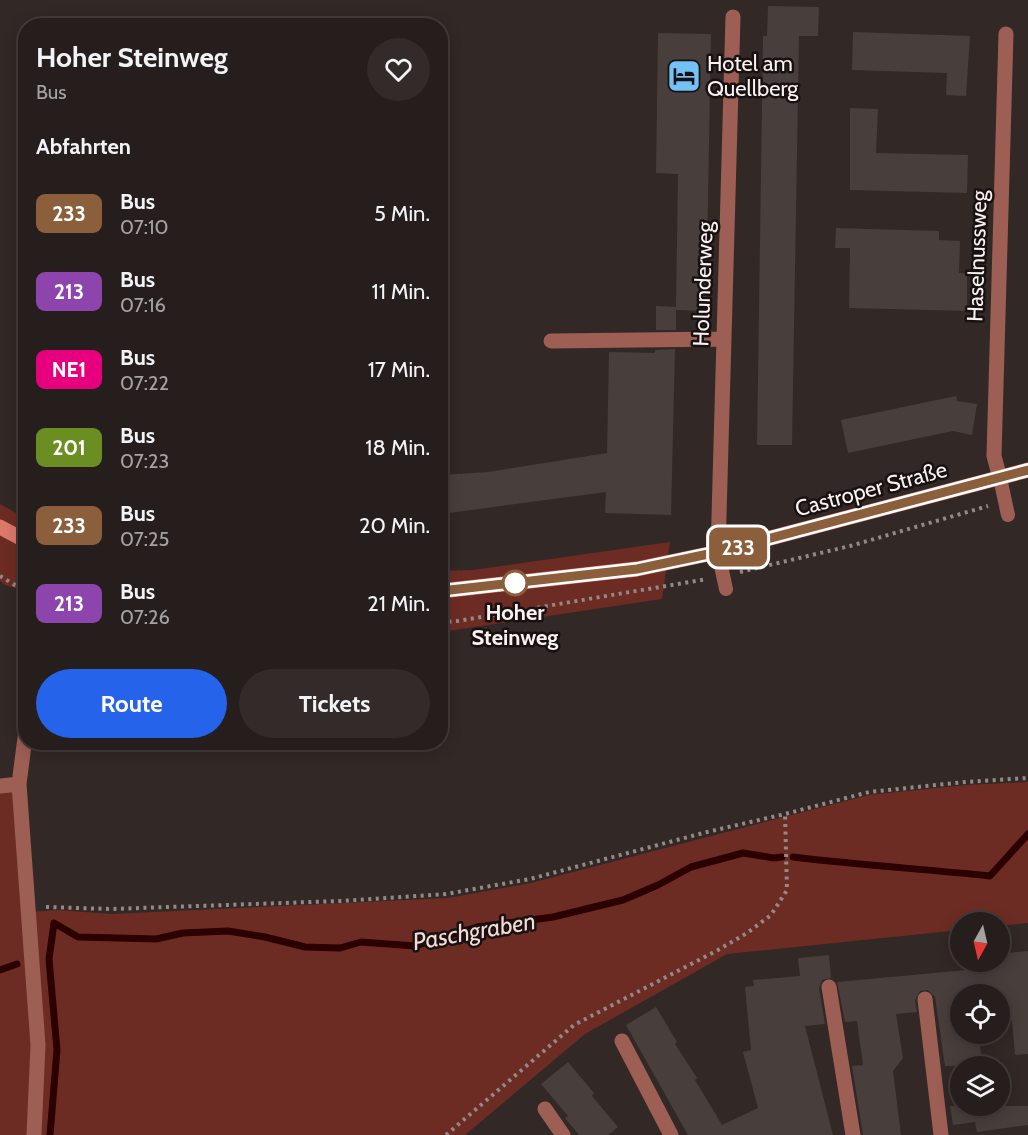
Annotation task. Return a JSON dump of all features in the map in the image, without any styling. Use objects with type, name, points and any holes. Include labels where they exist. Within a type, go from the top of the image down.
[{"type":"main road","name":"Castroper Straße","points":[[448,590],[637,569],[718,552],[1028,470]]},
{"type":"main road","points":[[0,527],[18,537]]},
{"type":"street","name":"Holunderweg","points":[[718,552],[733,17]]},
{"type":"street","name":"Haselnussweg","points":[[1000,478],[994,456],[1006,34]]},
{"type":"street","points":[[550,341],[724,339]]},
{"type":"street","points":[[23,750],[19,784],[38,1045],[34,1135]]},
{"type":"street","points":[[0,786],[19,784]]},
{"type":"street","points":[[829,987],[853,1135]]},
{"type":"street","points":[[925,999],[942,1135]]},
{"type":"street","points":[[622,1041],[671,1135]]},
{"type":"street","points":[[545,1109],[563,1135]]},
{"type":"lane","points":[[1000,478],[1008,515]]},
{"type":"lane","points":[[718,552],[726,589]]},
{"type":"path","points":[[0,576],[18,586]]},
{"type":"path","points":[[29,908],[57,906],[111,909],[340,901],[446,894],[530,879],[869,792],[1028,778]]},
{"type":"path","points":[[446,1135],[574,1025],[718,950],[771,915],[787,890],[785,814]]},
{"type":"shaded area","points":[[0,504],[18,514],[18,589],[0,581]]},
{"type":"shaded area","points":[[670,542],[662,599],[448,631],[448,571],[473,570]]},
{"type":"shaded area","points":[[1028,782],[1028,923],[1010,925],[1010,912],[950,912],[950,931],[727,954],[585,1034],[465,1135],[38,1135],[33,912],[56,910],[112,914],[448,898],[531,883],[869,795],[966,785]]},
{"type":"shaded area","points":[[17,786],[34,1045],[31,1135],[0,1135],[0,788]]},
{"type":"building","points":[[768,6],[819,7],[818,36],[799,36],[792,445],[757,445],[763,36],[767,36]]},
{"type":"building","points":[[853,32],[970,36],[966,96],[946,95],[947,73],[852,70]]},
{"type":"building","name":"Hotel am Quellberg","points":[[658,33],[711,34],[706,311],[676,310],[676,330],[656,330],[656,306],[676,307],[678,174],[656,173]]},
{"type":"building","points":[[850,108],[878,109],[876,153],[968,155],[967,193],[850,190]]},
{"type":"building","points":[[836,228],[939,231],[939,240],[960,241],[959,273],[967,273],[967,311],[849,308],[850,248],[835,248]]},
{"type":"building","points":[[675,349],[671,515],[605,513],[606,492],[448,513],[448,475],[488,472],[607,453],[609,352],[655,353],[655,350]]},
{"type":"building","points":[[956,396],[957,401],[977,404],[972,435],[953,431],[848,453],[841,420]]},
{"type":"building","points":[[1028,951],[1028,1054],[1015,1055],[1012,1020],[1010,1020],[1010,984],[950,984],[950,1044],[980,1044],[981,1056],[950,1056],[950,1066],[945,1066],[935,997],[928,990],[920,991],[915,1000],[917,1012],[896,1014],[903,1058],[893,1071],[901,1135],[863,1135],[852,1066],[863,1065],[857,1021],[845,1022],[837,982],[950,972],[1010,972],[1010,953]]},
{"type":"building","points":[[829,955],[831,978],[822,980],[819,988],[825,1024],[805,1026],[833,1135],[688,1135],[626,1025],[656,1007],[722,1125],[758,1108],[743,1052],[751,1050],[745,987],[754,986],[753,980],[800,976],[798,958]]},
{"type":"building","points":[[568,1062],[618,1127],[608,1135],[579,1135],[565,1118],[568,1116],[541,1084]]},
{"type":"building","points":[[1010,1106],[1028,1106],[1028,1125],[977,1132],[975,1122],[953,1125],[952,1116],[1010,1116]]},
{"type":"waterway","name":"Paschgraben","points":[[793,857],[990,876],[1028,834]]},
{"type":"waterway","name":"Paschgraben","points":[[50,1135],[57,1050],[49,959],[54,923],[78,937],[156,939],[183,933],[228,931],[305,947],[340,948],[361,942],[415,946],[477,927],[553,917],[623,900],[691,867],[743,853],[774,858],[782,857]]},
{"type":"waterway","name":"Paschgraben","points":[[0,970],[17,964]]},
{"type":"bus line","name":"233","points":[[448,590],[637,569],[718,552],[1028,470]]},
{"type":"place","name":"Hotel am Quellberg","points":[[684,76]]},
{"type":"place","name":"Hoher Steinweg","points":[[515,583]]}]
